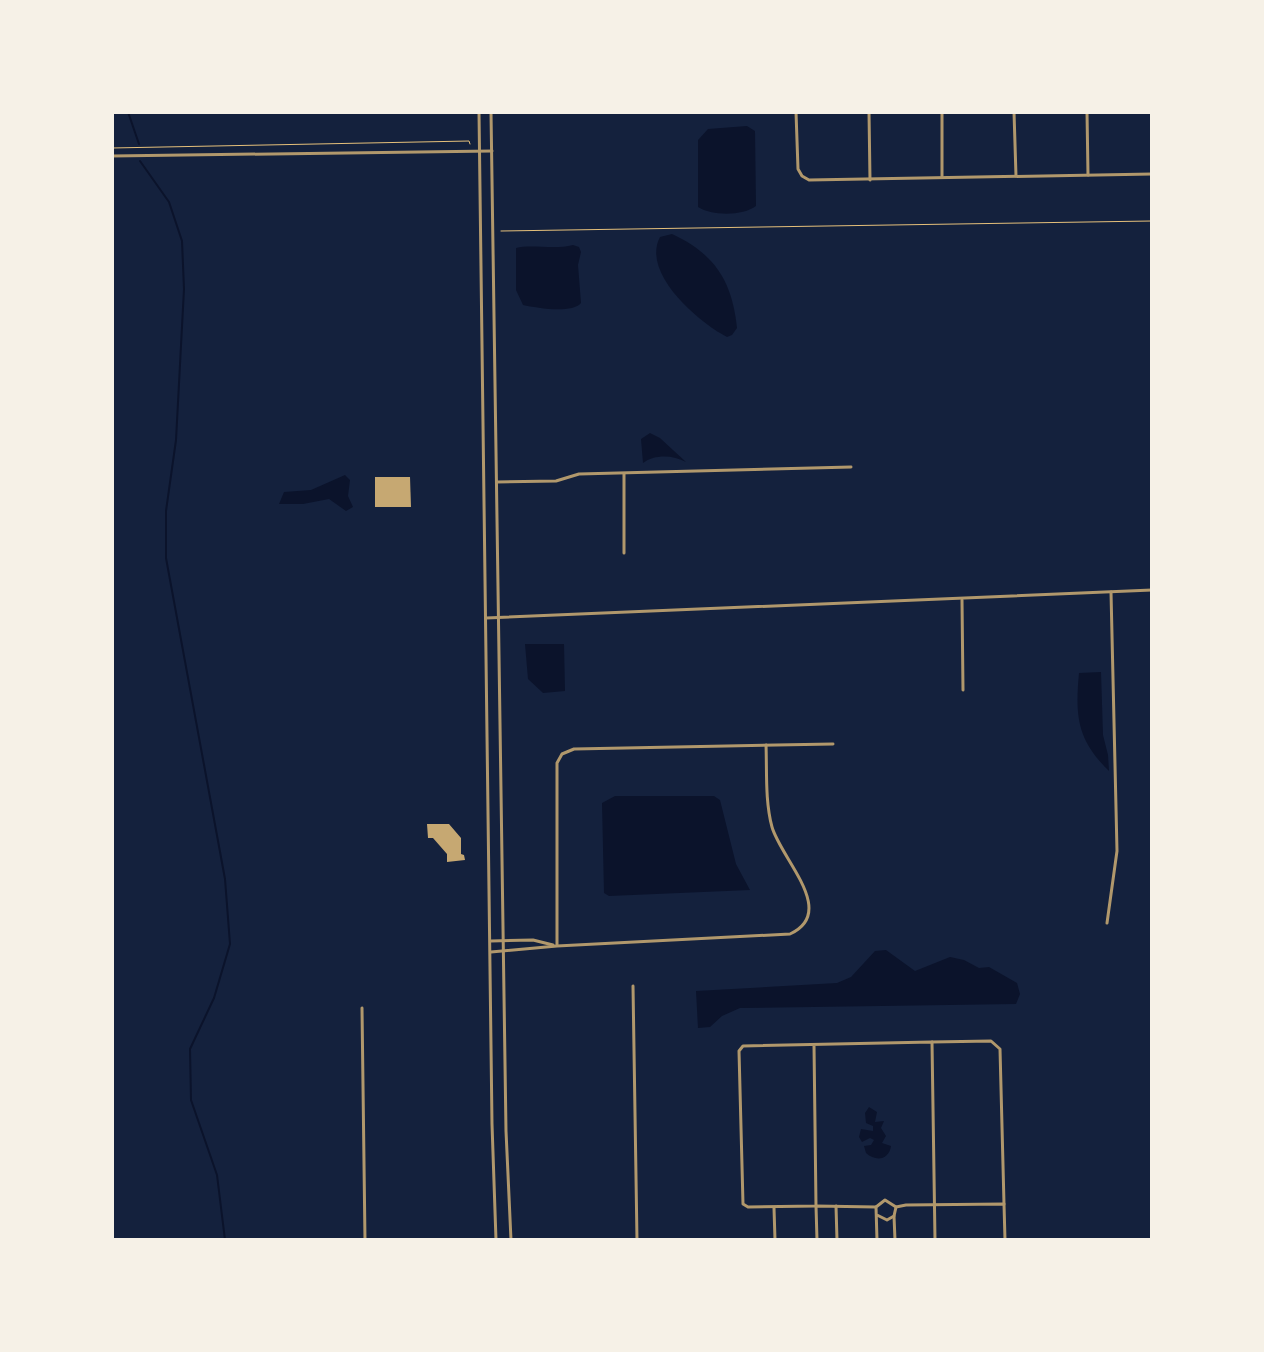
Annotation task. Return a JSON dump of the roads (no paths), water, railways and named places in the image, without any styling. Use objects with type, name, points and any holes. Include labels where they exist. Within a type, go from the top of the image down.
[{"type":"street","points":[[479,112],[496,1240]]},
{"type":"street","points":[[491,112],[506,1131],[511,1240]]},
{"type":"street","points":[[796,112],[797,164],[802,176],[814,180],[1152,174]]},
{"type":"street","points":[[869,112],[870,180]]},
{"type":"street","points":[[942,112],[942,178]]},
{"type":"street","points":[[1014,112],[1016,177]]},
{"type":"street","points":[[1087,112],[1088,175]]},
{"type":"street","points":[[112,156],[492,151]]},
{"type":"street","points":[[497,482],[556,481],[579,474],[851,467]]},
{"type":"street","points":[[624,474],[624,553]]},
{"type":"street","points":[[486,618],[1152,590]]},
{"type":"street","points":[[1107,923],[1117,851],[1111,592]]},
{"type":"street","points":[[962,600],[963,690]]},
{"type":"street","points":[[557,946],[557,763],[562,754],[574,749],[833,744]]},
{"type":"street","points":[[491,952],[790,934],[802,929],[808,918],[810,902],[772,827],[766,745]]},
{"type":"street","points":[[491,941],[533,940],[557,946]]},
{"type":"street","points":[[533,940],[533,950]]},
{"type":"street","points":[[633,986],[637,1240]]},
{"type":"street","points":[[362,1008],[365,1240]]},
{"type":"street","points":[[896,1207],[885,1200],[876,1207],[748,1207],[742,1201],[739,1051],[743,1046],[991,1041],[1000,1049],[1005,1240]]},
{"type":"street","points":[[932,1042],[935,1240]]},
{"type":"street","points":[[814,1045],[817,1240]]},
{"type":"street","points":[[896,1207],[1004,1204]]},
{"type":"street","points":[[836,1206],[837,1240]]},
{"type":"street","points":[[774,1207],[775,1240]]},
{"type":"street","points":[[876,1207],[877,1240]]},
{"type":"street","points":[[895,1240],[896,1207]]},
{"type":"street","points":[[877,1215],[887,1220],[894,1216]]},
{"type":"water","points":[[747,126],[755,131],[756,206],[727,214],[698,207],[698,140],[708,129]]},
{"type":"water","points":[[672,234],[700,251],[719,271],[735,311],[737,328],[732,335],[727,337],[702,320],[665,281],[656,251],[660,237]]},
{"type":"water","points":[[579,247],[581,252],[578,265],[581,303],[562,309],[523,305],[516,290],[516,248]]},
{"type":"water","points":[[650,433],[686,462],[664,456],[643,463],[641,439]]},
{"type":"water","points":[[345,475],[350,480],[348,496],[353,507],[346,511],[329,499],[279,504],[284,492],[311,490]]},
{"type":"water","points":[[525,644],[564,644],[565,691],[543,693],[528,679]]},
{"type":"water","points":[[1101,672],[1103,735],[1109,771],[1090,749],[1078,715],[1079,673]]},
{"type":"water","points":[[615,796],[714,796],[720,800],[736,864],[750,890],[609,896],[604,893],[602,803]]},
{"type":"water","points":[[886,950],[915,971],[950,957],[979,968],[989,967],[1017,983],[1020,994],[1016,1004],[740,1008],[722,1016],[710,1027],[698,1028],[696,991],[837,983],[851,977],[875,951]]},
{"type":"water","points":[[869,1107],[877,1112],[875,1122],[884,1121],[881,1128],[886,1136],[882,1143],[891,1146],[882,1158],[866,1153],[864,1146],[871,1145],[874,1140],[870,1138],[862,1142],[859,1137],[861,1129],[873,1131],[873,1126],[866,1123],[865,1113]]},
{"type":"waterway","points":[[128,112],[139,144]]},
{"type":"waterway","points":[[140,161],[169,202],[182,241],[184,289],[176,440],[166,511],[166,558],[225,879],[230,944],[214,998],[190,1049],[191,1100],[217,1175],[225,1240]]}]
